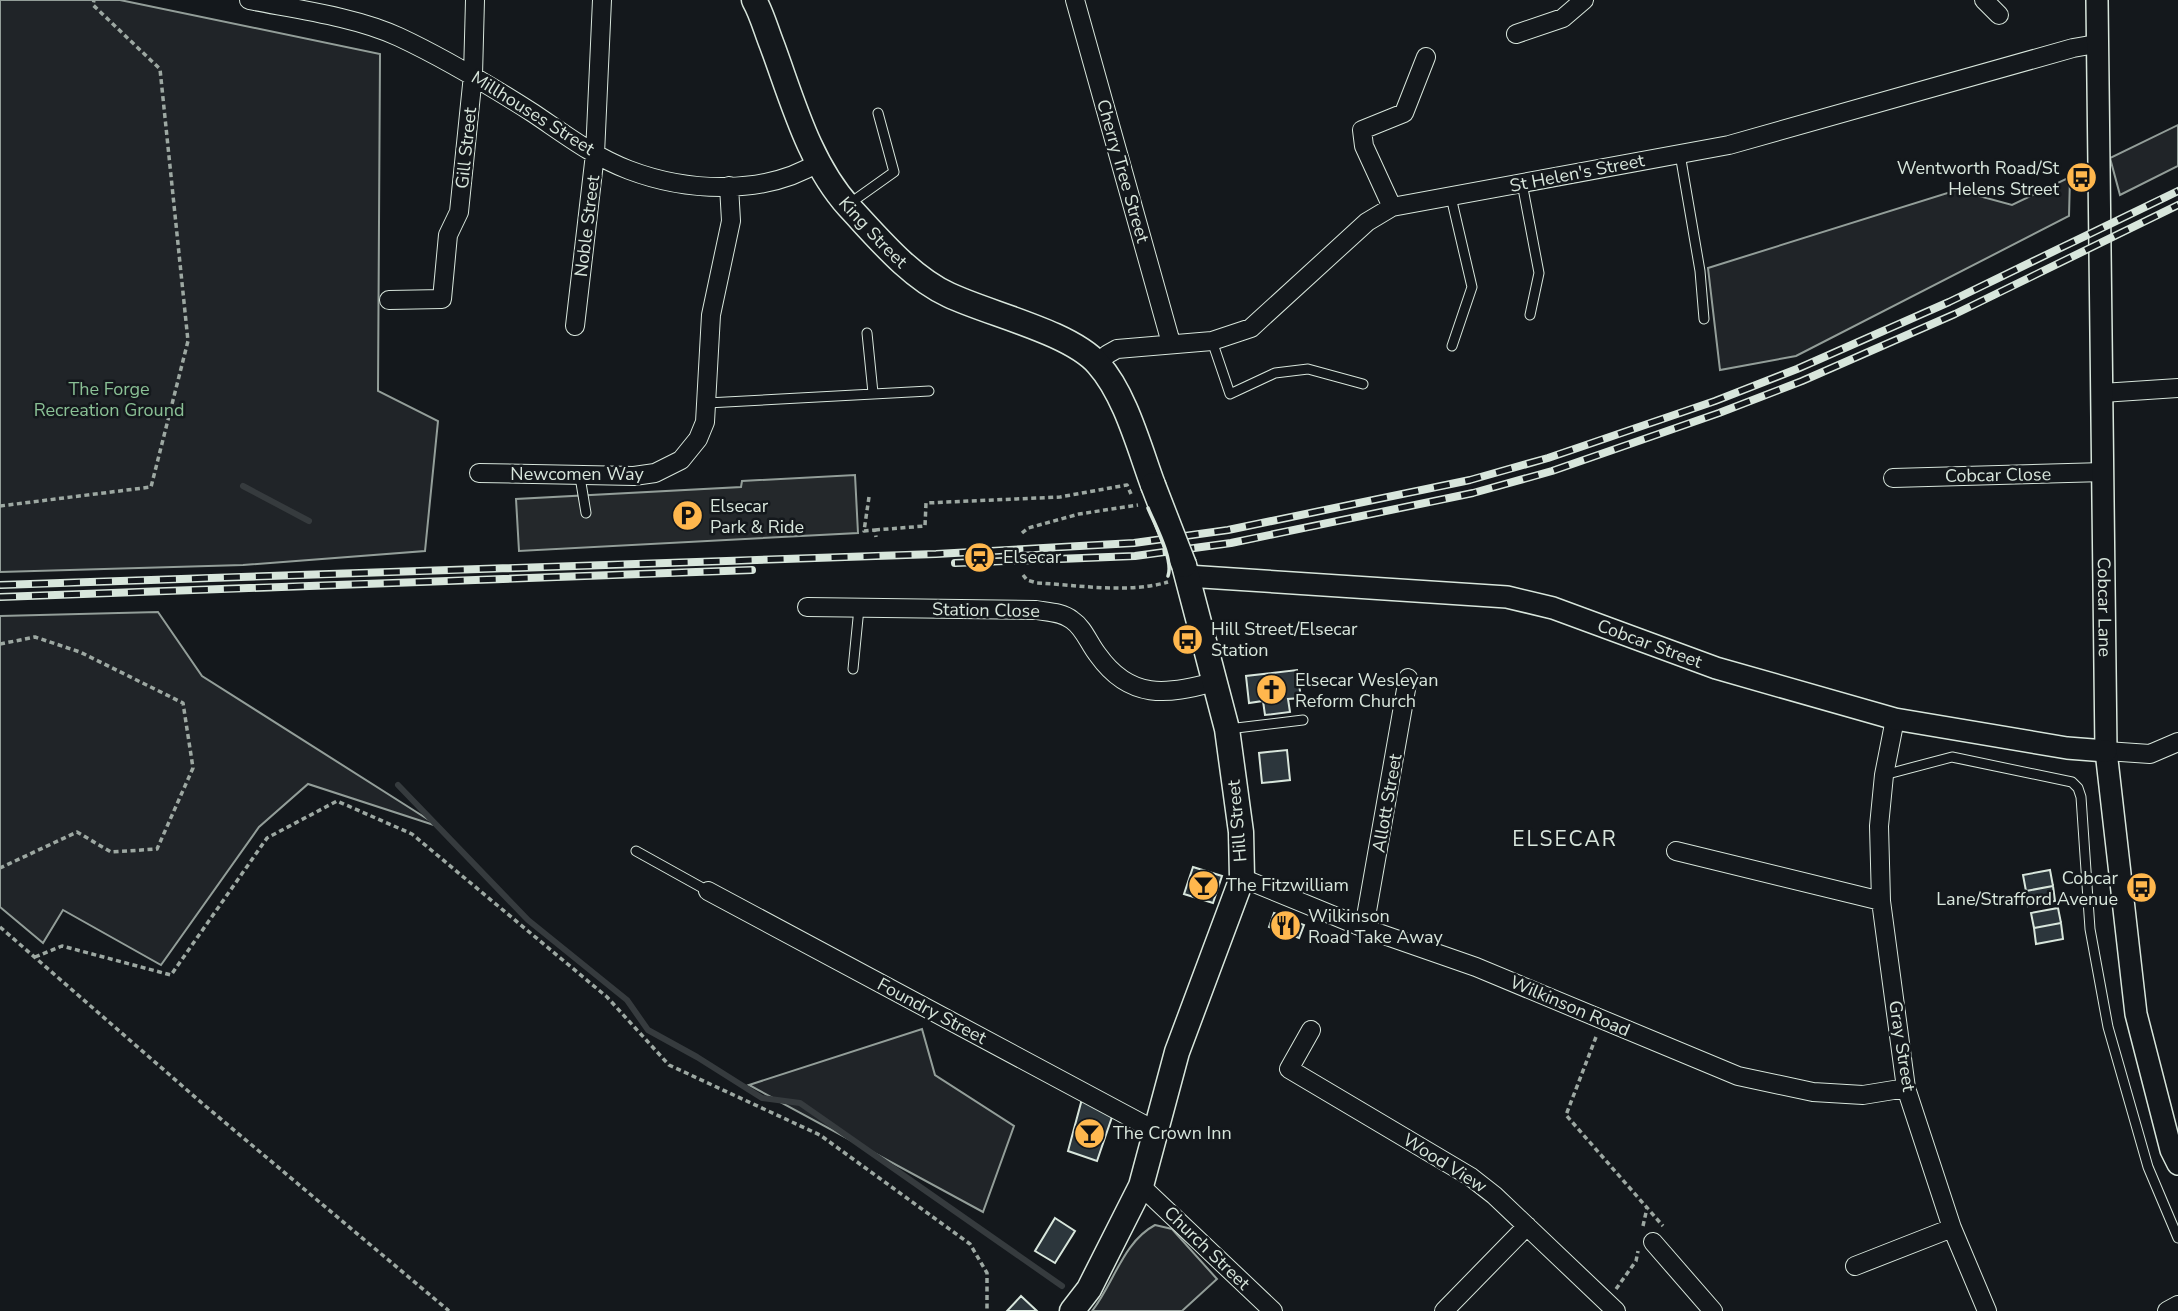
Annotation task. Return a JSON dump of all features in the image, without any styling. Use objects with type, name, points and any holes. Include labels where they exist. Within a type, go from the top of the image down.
[{"type":"main road","name":"King Street","points":[[754,0],[803,129],[832,186],[847,205],[907,265],[947,294],[1071,343],[1097,363]]},
{"type":"main road","name":"Hill Street","points":[[1072,1311],[1089,1289],[1141,1186],[1177,1052],[1242,878],[1241,832],[1227,729],[1185,571],[1123,405],[1108,376],[1097,363]]},
{"type":"street","name":"Millhouses Street","points":[[249,0],[349,21],[395,35],[473,75],[595,154],[627,170],[653,178],[693,185],[755,185],[805,171],[820,163]]},
{"type":"street","name":"Gill Street","points":[[389,300],[442,299],[448,235],[459,212],[473,75],[475,0]]},
{"type":"street","name":"Noble Street","points":[[575,326],[595,154],[602,0]]},
{"type":"street","name":"Cherry Tree Street","points":[[1075,0],[1171,343]]},
{"type":"street","points":[[1516,34],[1563,18],[1584,0]]},
{"type":"street","points":[[1984,0],[1999,15]]},
{"type":"street","name":"Cobcar Lane","points":[[2097,0],[2106,751],[2136,1014],[2171,1150],[2178,1164]]},
{"type":"street","name":"St Helen's Street","points":[[1097,363],[1117,349],[1212,341],[1251,328],[1367,222],[1392,206],[1729,145],[2073,47],[2096,44]]},
{"type":"street","points":[[1392,206],[1364,146],[1362,130],[1405,113],[1426,57]]},
{"type":"street","name":"Newcomen Way","points":[[479,473],[634,476],[655,473],[681,460],[698,439],[705,422],[705,379],[711,315],[731,222],[729,186]]},
{"type":"street","points":[[2102,393],[2178,388]]},
{"type":"street","name":"Cobcar Close","points":[[1893,478],[2104,472]]},
{"type":"street","name":"Cobcar Street","points":[[1185,571],[1507,597],[1553,608],[1716,668],[1895,719],[2067,748],[2106,751]]},
{"type":"street","name":"Station Close","points":[[807,607],[1036,610],[1057,613],[1072,619],[1106,666],[1118,677],[1142,690],[1168,692],[1214,682]]},
{"type":"street","name":"Allott Street","points":[[1364,928],[1408,678]]},
{"type":"street","name":"Gray Street","points":[[1895,719],[1884,775],[1879,826],[1881,901],[1906,1088],[1952,1228],[1987,1311]]},
{"type":"street","points":[[2106,751],[2150,754],[2178,742]]},
{"type":"street","points":[[1676,851],[1881,901]]},
{"type":"street","name":"Wilkinson Road","points":[[1242,878],[1364,928],[1476,967],[1738,1076],[1813,1092],[1863,1095],[1906,1088]]},
{"type":"street","name":"Foundry Street","points":[[708,891],[1156,1131]]},
{"type":"street","name":"Wood View","points":[[1311,1030],[1289,1069],[1471,1177],[1494,1195],[1611,1306]]},
{"type":"street","name":"Church Street","points":[[1141,1186],[1273,1311]]},
{"type":"street","points":[[1444,1311],[1527,1226]]},
{"type":"street","points":[[1855,1266],[1952,1228]]},
{"type":"street","points":[[1644,1241],[1713,1311]]},
{"type":"lane","points":[[847,205],[894,172],[878,113]]},
{"type":"lane","points":[[1680,154],[1700,271],[1704,319]]},
{"type":"lane","points":[[1522,183],[1539,273],[1530,315]]},
{"type":"lane","points":[[1451,197],[1472,287],[1452,346]]},
{"type":"lane","points":[[867,333],[873,393]]},
{"type":"lane","points":[[1212,341],[1230,394],[1275,373],[1308,369],[1363,384]]},
{"type":"lane","points":[[707,403],[929,391]]},
{"type":"lane","points":[[580,477],[586,513]]},
{"type":"lane","points":[[853,669],[859,608]]},
{"type":"lane","points":[[1227,729],[1303,720]]},
{"type":"lane","points":[[1884,775],[1952,757],[2072,782],[2078,788],[2081,797],[2090,929],[2108,1027],[2148,1167],[2178,1238]]},
{"type":"lane","points":[[636,850],[708,891]]},
{"type":"path","points":[[0,506],[151,487],[188,341],[160,69],[93,5],[94,0]]},
{"type":"path","points":[[869,498],[864,531],[925,526],[926,503],[1060,497],[1127,485],[1136,505],[1079,514],[1028,528],[1022,533]]},
{"type":"path","points":[[875,530],[877,537]]},
{"type":"path","points":[[1023,575],[1027,580],[1037,583],[1117,587],[1153,586],[1185,571]]},
{"type":"path","points":[[0,645],[35,637],[80,652],[183,703],[193,768],[157,849],[111,852],[76,832],[0,868]]},
{"type":"path","points":[[35,957],[62,946],[171,975],[267,838],[337,801],[412,834],[607,997],[669,1065],[820,1135],[970,1244],[986,1273],[987,1311]]},
{"type":"path","points":[[0,927],[203,1104],[449,1311]]},
{"type":"path","points":[[1602,1020],[1566,1115],[1666,1229],[1644,1241]]},
{"type":"path","points":[[1611,1306],[1644,1241],[1647,1208]]},
{"type":"green space","name":"The Forge Recreation Ground","points":[[0,0],[120,0],[380,54],[378,391],[438,421],[425,551],[243,565],[0,572]]},
{"type":"green space","points":[[2178,125],[2178,166],[2120,195],[2110,158]]},
{"type":"green space","points":[[2070,177],[2069,216],[1796,356],[1720,370],[1708,268],[1957,190],[2012,205]]},
{"type":"green space","points":[[158,612],[202,676],[440,827],[308,784],[259,827],[161,965],[63,910],[43,943],[0,907],[0,616]]},
{"type":"green space","points":[[922,1029],[935,1075],[1014,1126],[983,1212],[749,1085]]},
{"type":"green space","points":[[1155,1225],[1172,1229],[1217,1279],[1182,1311],[1092,1311],[1127,1252],[1144,1232]]},
{"type":"shaded area","name":"Elsecar Park & Ride","points":[[855,475],[858,533],[519,551],[516,499],[741,487],[742,481]]},
{"type":"building","points":[[1297,670],[1301,698],[1288,699],[1290,712],[1265,715],[1263,701],[1249,703],[1246,676]]},
{"type":"building","points":[[1287,750],[1290,780],[1262,783],[1259,753]]},
{"type":"building","name":"The Fitzwilliam","points":[[1193,867],[1222,876],[1213,903],[1184,894]]},
{"type":"building","points":[[2050,870],[2053,886],[2026,891],[2023,875]]},
{"type":"building","points":[[2053,886],[2055,901],[2028,906],[2026,891]]},
{"type":"building","points":[[2058,908],[2061,923],[2034,928],[2031,913]]},
{"type":"building","points":[[1274,913],[1304,925],[1299,938],[1269,927]]},
{"type":"building","points":[[2061,923],[2063,939],[2036,944],[2034,928]]},
{"type":"building","name":"The Crown Inn","points":[[1082,1099],[1112,1117],[1097,1161],[1068,1151]]},
{"type":"building","points":[[1055,1218],[1075,1231],[1055,1263],[1035,1251]]},
{"type":"building","points":[[1021,1296],[1037,1311],[1007,1311]]},
{"type":"waterway","points":[[243,486],[309,521]]},
{"type":"waterway","points":[[398,785],[528,920],[627,1000],[648,1030],[762,1098],[800,1103],[1062,1286]]},
{"type":"railway","points":[[0,585],[936,554],[1134,543],[1228,530],[1470,480],[1548,458],[1715,401],[1797,369],[1949,302],[2178,191]]},
{"type":"railway","points":[[955,563],[1135,556],[1231,543],[1473,493],[1552,471],[1802,381],[1955,314],[2178,205]]},
{"type":"railway","points":[[0,597],[752,570]]},
{"type":"wall","points":[[1148,508],[1166,552],[1168,576]]},
{"type":"place","name":"Wentworth Road/St Helens Street","points":[[2082,178]]},
{"type":"place","name":"Elsecar Park & Ride","points":[[687,516]]},
{"type":"place","name":"Elsecar","points":[[980,557]]},
{"type":"place","name":"Hill Street/Elsecar Station","points":[[1188,639]]},
{"type":"place","name":"Elsecar Wesleyan Reform Church","points":[[1272,690]]},
{"type":"place","name":"The Fitzwilliam","points":[[1203,885]]},
{"type":"place","name":"Cobcar Lane/Strafford Avenue","points":[[2141,888]]},
{"type":"place","name":"Wilkinson Road Take Away","points":[[1285,926]]},
{"type":"place","name":"The Crown Inn","points":[[1090,1133]]},
{"type":"district","name":"ELSECAR","points":[[1565,839]]}]
